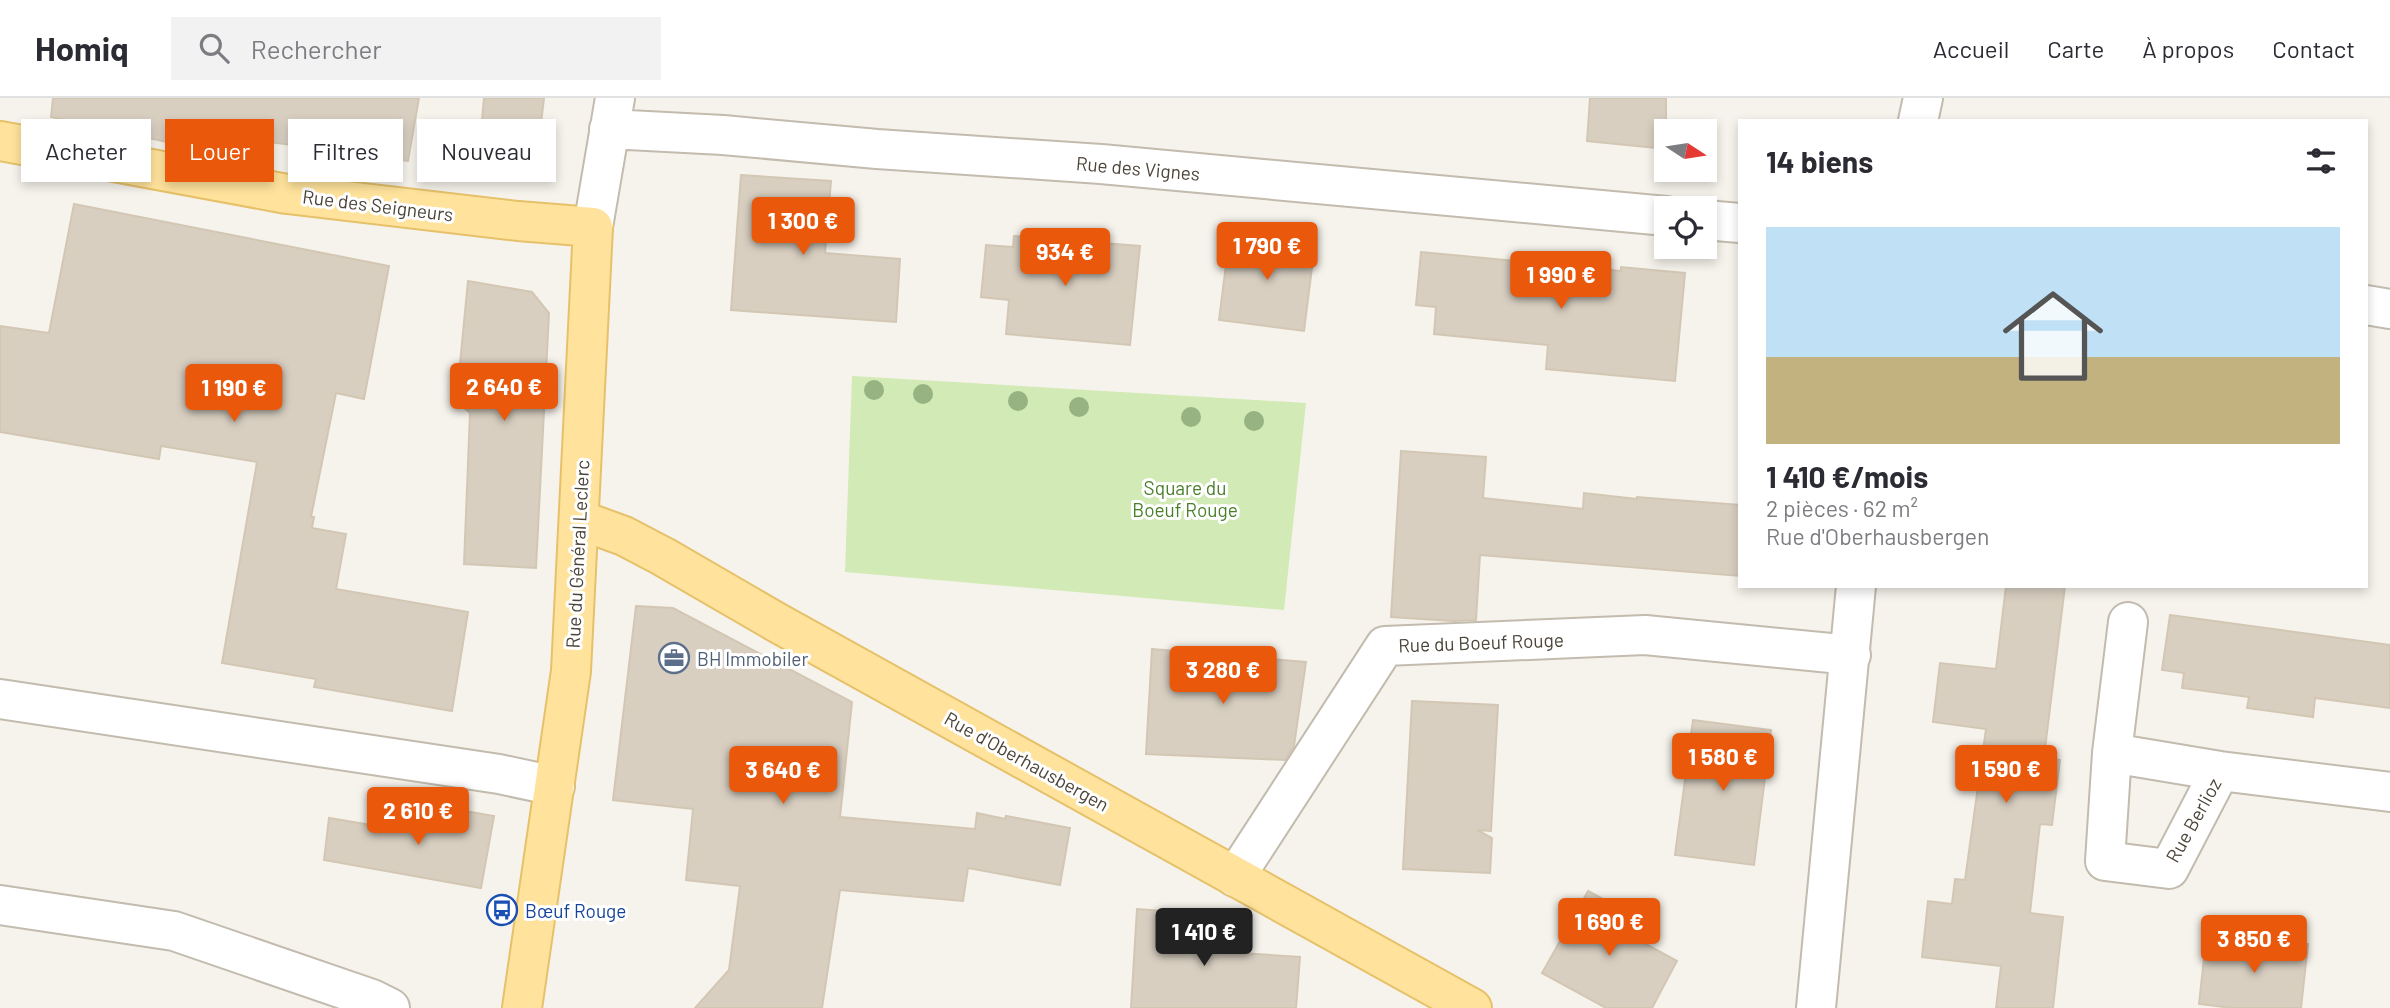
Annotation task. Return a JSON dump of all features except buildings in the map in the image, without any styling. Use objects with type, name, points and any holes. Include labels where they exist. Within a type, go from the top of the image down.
[{"type":"main road","name":"Rue des Seigneurs","points":[[0,141],[287,194],[593,227]]},
{"type":"main road","name":"Rue du Général Leclerc","points":[[522,1008],[571,671],[593,227]]},
{"type":"main road","name":"Rue d'Oberhausbergen","points":[[579,520],[624,536],[664,557],[776,622],[1472,1008]]},
{"type":"street","points":[[1918,119],[1923,98]]},
{"type":"street","name":"Rue des Vignes","points":[[612,114],[723,135],[877,149],[1101,164],[1654,215]]},
{"type":"street","name":"Rue du Général Leclerc","points":[[593,227],[612,114]]},
{"type":"street","points":[[1717,221],[1738,223]]},
{"type":"street","points":[[2368,305],[2390,309]]},
{"type":"street","points":[[1816,1008],[1856,588]]},
{"type":"street","name":"Rue Berlioz","points":[[2129,622],[2112,753],[2105,861],[2169,869],[2220,771]]},
{"type":"street","name":"Rue du Boeuf Rouge","points":[[1236,877],[1385,646],[1645,635],[1851,655]]},
{"type":"street","points":[[0,699],[499,774],[555,786]]},
{"type":"street","name":"Rue Berlioz","points":[[2112,753],[2220,771],[2390,792]]},
{"type":"street","points":[[0,905],[174,931],[372,999],[390,1008]]},
{"type":"green space","name":"Square du Boeuf Rouge","points":[[852,376],[1306,403],[1284,610],[845,572]]},
{"type":"place","name":"BH Immobiler","points":[[674,658]]},
{"type":"place","name":"Bœuf Rouge","points":[[502,910]]}]
